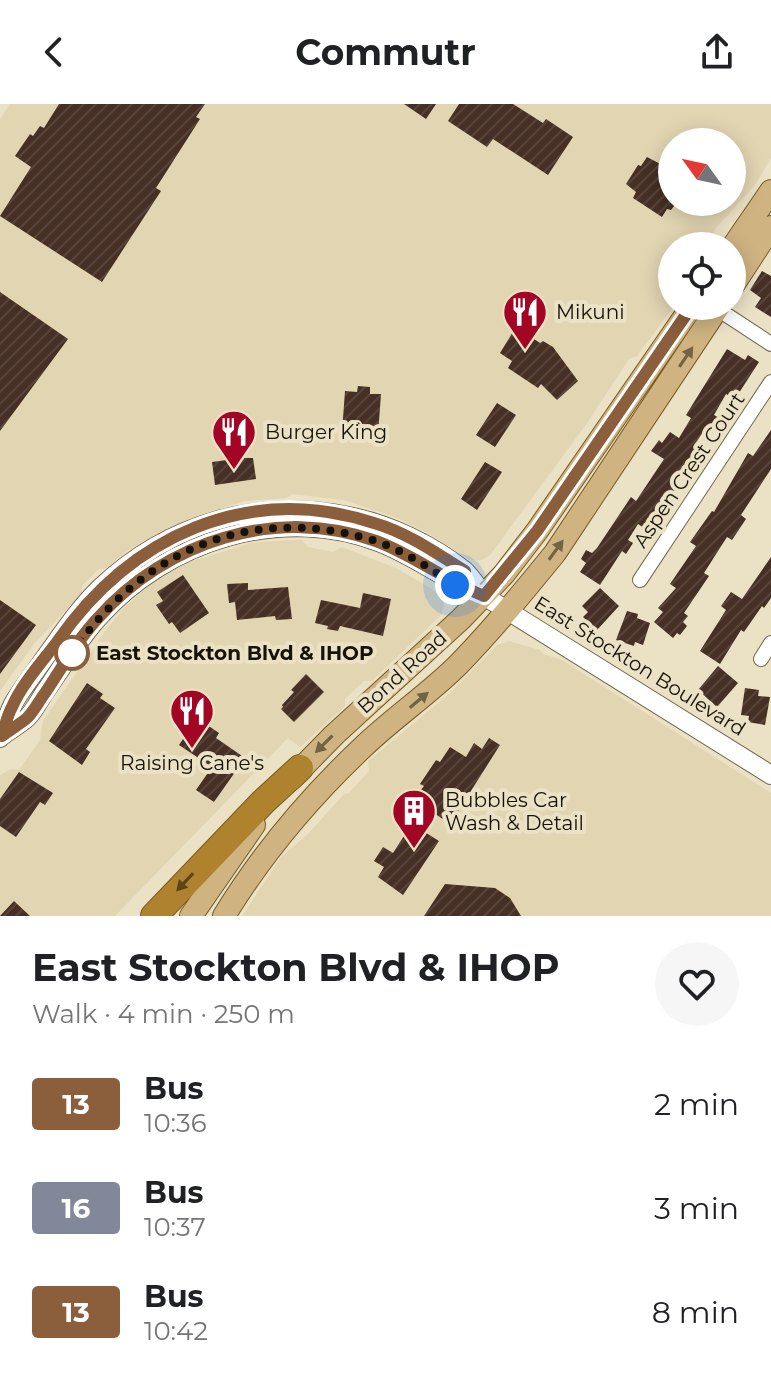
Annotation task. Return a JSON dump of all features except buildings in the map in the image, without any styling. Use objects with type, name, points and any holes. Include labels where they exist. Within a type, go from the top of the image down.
[{"type":"highway","points":[[154,916],[263,802],[300,768]]},
{"type":"main road","points":[[743,232],[771,191]]},
{"type":"main road","points":[[746,265],[771,227]]},
{"type":"main road","name":"Bond Road","points":[[191,916],[243,839],[300,768],[484,596],[537,531],[682,320]]},
{"type":"main road","name":"Bond Road","points":[[224,916],[284,832],[340,770],[458,665],[555,553],[708,320]]},
{"type":"street","points":[[736,320],[771,344]]},
{"type":"street","name":"Aspen Crest Court","points":[[640,580],[771,382]]},
{"type":"street","points":[[196,546],[199,538],[206,533],[271,519],[283,509]]},
{"type":"street","name":"East Stockton Boulevard","points":[[1,737],[13,704],[87,601],[124,567],[166,540],[229,517],[303,509],[356,517],[422,544],[465,571],[484,596]]},
{"type":"street","name":"East Stockton Boulevard","points":[[1,737],[29,715],[107,607],[150,571],[196,546],[236,534],[308,528],[371,539],[399,551],[455,585],[484,596],[771,775]]},
{"type":"street","points":[[761,659],[771,643]]},
{"type":"shaded area","points":[[10,104],[771,104],[771,158],[746,195],[746,128],[658,128],[658,216],[727,216],[714,232],[658,232],[658,320],[664,320],[637,356],[629,359],[585,426],[490,555],[480,561],[469,559],[430,534],[397,518],[344,500],[292,494],[286,498],[245,501],[162,531],[130,549],[106,568],[99,569],[82,586],[82,593],[34,644],[0,691],[0,119]]},
{"type":"shaded area","points":[[302,540],[308,547],[333,552],[342,547],[398,569],[440,594],[444,604],[442,614],[372,681],[364,681],[345,699],[345,706],[300,747],[288,738],[115,916],[0,916],[0,775],[11,769],[19,770],[40,740],[43,721],[106,630],[124,608],[151,584],[186,563],[251,543]]},
{"type":"shaded area","points":[[509,641],[562,660],[771,793],[771,916],[242,916],[281,857],[308,834],[369,771],[368,761],[450,693],[497,645]]},
{"type":"bus line","name":"13","points":[[465,571],[400,533],[356,517],[333,513],[281,509],[229,517],[196,527],[134,559],[87,601],[13,704],[2,736],[29,715],[92,624],[126,589],[150,571],[196,546],[236,534],[308,528],[371,539],[417,560],[455,585],[484,596],[537,531],[682,320]]},
{"type":"place","name":"Mikuni","points":[[525,351]]},
{"type":"place","name":"Burger King","points":[[234,471]]},
{"type":"place","name":"East Stockton Blvd & IHOP","points":[[72,653]]},
{"type":"place","name":"Raising Cane's","points":[[192,750]]},
{"type":"place","name":"Bubbles Car Wash & Detail","points":[[414,850]]},
{"type":"route","points":[[72,653],[107,607],[150,571],[196,546],[236,534],[308,528],[371,539],[417,560],[455,585]]}]
